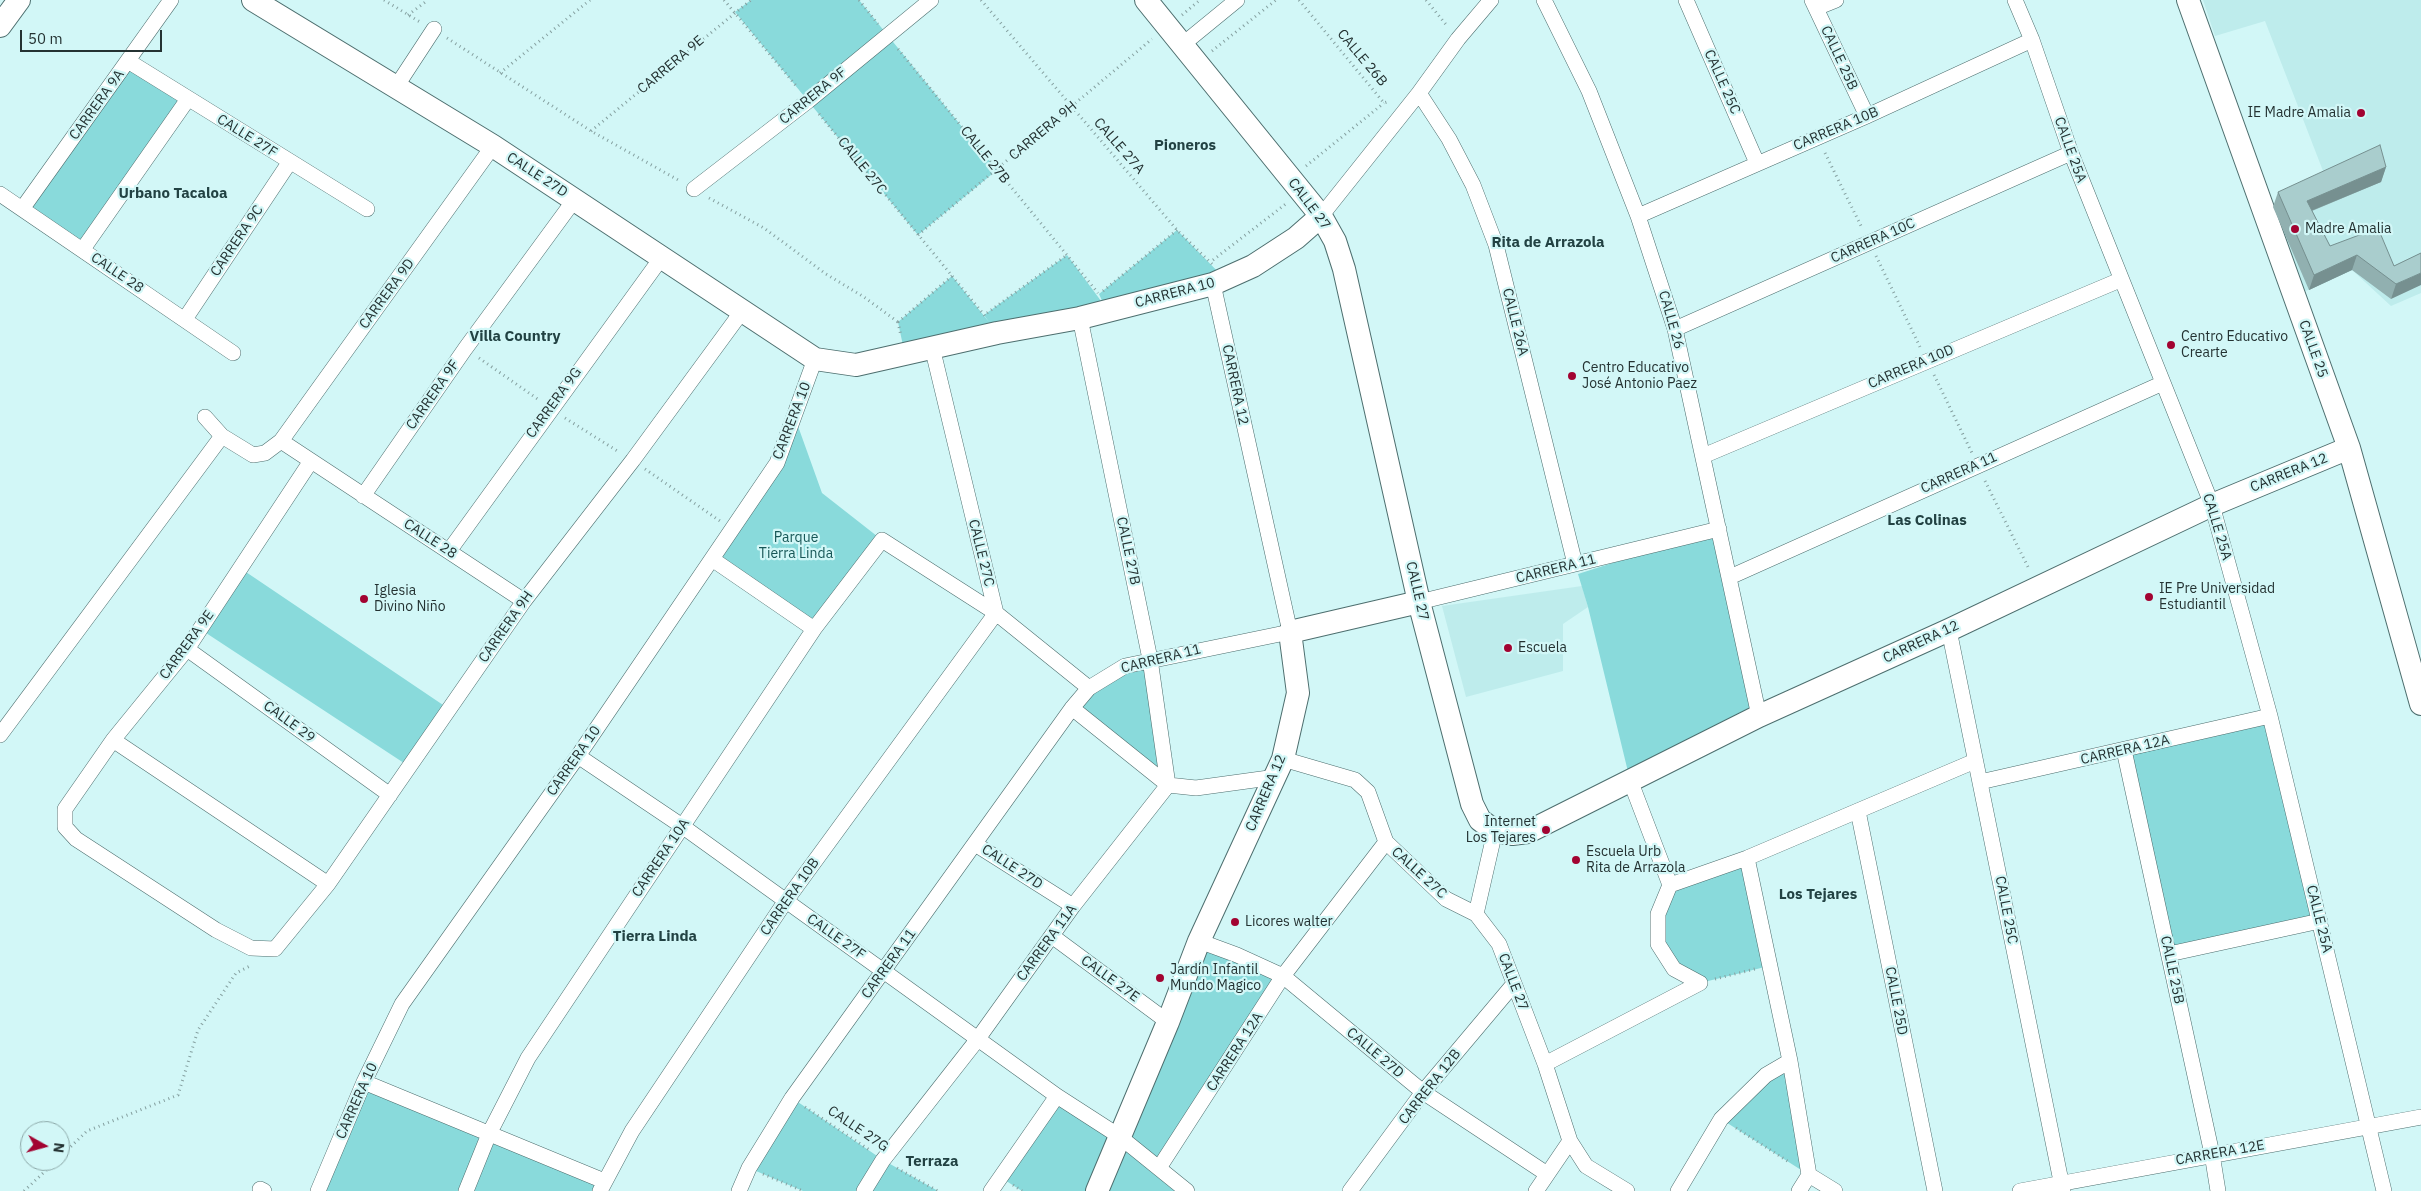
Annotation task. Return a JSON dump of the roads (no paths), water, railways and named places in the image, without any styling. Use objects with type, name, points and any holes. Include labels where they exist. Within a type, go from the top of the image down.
[{"type":"street","points":[[0,26],[19,0]]},
{"type":"street","name":"CARRERA 9A","points":[[22,209],[171,0]]},
{"type":"street","name":"CALLE 27D","points":[[253,0],[493,146],[815,358]]},
{"type":"street","name":"CARRERA 9F","points":[[694,189],[808,101],[931,0]]},
{"type":"street","name":"CALLE 27","points":[[1146,0],[1321,216],[1335,241],[1344,268],[1419,602],[1472,804],[1480,820],[1495,831]]},
{"type":"street","points":[[1182,45],[1237,0]]},
{"type":"street","name":"CARRERA 10","points":[[318,1191],[364,1082],[402,1004],[578,756],[777,463],[815,358],[856,365],[997,333],[1080,318],[1219,282],[1253,266],[1296,238],[1321,216],[1420,93],[1458,39],[1491,0]]},
{"type":"street","name":"CALLE 26","points":[[1544,0],[1589,92],[1638,216],[1675,329],[1759,716]]},
{"type":"street","name":"CALLE 25C","points":[[1686,0],[1757,164]]},
{"type":"street","points":[[1814,4],[1836,0]]},
{"type":"street","name":"CALLE 25A","points":[[2015,0],[2032,40],[2071,153],[2120,280],[2212,505],[2270,716],[2384,1191]]},
{"type":"street","name":"CALLE 25","points":[[2188,0],[2349,448],[2421,704]]},
{"type":"street","name":"CALLE 25B","points":[[1814,4],[1867,116]]},
{"type":"street","points":[[396,87],[434,29]]},
{"type":"street","name":"CARRERA 10B","points":[[1638,216],[1867,116],[2032,40]]},
{"type":"street","name":"CALLE 27F","points":[[128,61],[289,163],[367,209]]},
{"type":"street","name":"CALLE 26A","points":[[1420,93],[1474,185],[1496,245],[1575,564]]},
{"type":"street","points":[[83,250],[188,99]]},
{"type":"street","name":"CARRERA 9D","points":[[281,441],[493,146]]},
{"type":"street","name":"CARRERA 10C","points":[[1675,329],[2071,153]]},
{"type":"street","name":"CARRERA 9C","points":[[185,319],[289,163]]},
{"type":"street","name":"CALLE 28","points":[[0,194],[233,353]]},
{"type":"street","name":"CARRERA 9F","points":[[363,496],[465,349],[575,199]]},
{"type":"street","name":"CARRERA 9G","points":[[449,551],[550,408],[662,257]]},
{"type":"street","name":"CARRERA 10D","points":[[1703,456],[2120,280]]},
{"type":"street","name":"CARRERA 12","points":[[1097,1191],[1168,1022],[1199,940],[1279,768],[1298,693],[1290,632],[1219,282]]},
{"type":"street","name":"CARRERA 9H","points":[[275,949],[328,884],[524,601],[633,460],[743,310]]},
{"type":"street","name":"CALLE 27B","points":[[1080,318],[1150,659],[1168,785]]},
{"type":"street","name":"CALLE 27C","points":[[932,347],[996,613]]},
{"type":"street","name":"CARRERA 11","points":[[1730,577],[2163,383]]},
{"type":"street","points":[[205,417],[222,436],[253,455],[265,453],[281,441]]},
{"type":"street","points":[[0,735],[222,436]]},
{"type":"street","name":"CALLE 28","points":[[281,441],[524,601]]},
{"type":"street","name":"CARRERA 12","points":[[1495,831],[1512,834],[1528,832],[1759,716],[1949,630],[2212,505],[2349,448]]},
{"type":"street","name":"CARRERA 9E","points":[[275,949],[251,948],[216,930],[76,840],[65,827],[65,809],[113,740],[187,649],[311,461]]},
{"type":"street","name":"CARRERA 11","points":[[739,1191],[749,1168],[792,1098],[1088,688],[1125,666],[1150,659],[1290,632],[1719,529]]},
{"type":"street","name":"CARRERA 10A","points":[[466,1191],[489,1134],[528,1058],[814,629],[882,540],[996,613]]},
{"type":"street","points":[[712,559],[814,629]]},
{"type":"street","points":[[996,613],[1088,688]]},
{"type":"street","name":"CARRERA 10B","points":[[602,1186],[632,1131],[786,902],[996,613]]},
{"type":"street","name":"CALLE 25C","points":[[1949,630],[2062,1186]]},
{"type":"street","name":"CALLE 29","points":[[187,649],[390,795]]},
{"type":"street","points":[[1072,708],[1168,785],[1196,788],[1279,768]]},
{"type":"street","name":"CARRERA 12A","points":[[1980,782],[2270,716]]},
{"type":"street","points":[[113,740],[328,884]]},
{"type":"street","name":"CALLE 25B","points":[[2124,750],[2212,1154],[2218,1191]]},
{"type":"street","name":"CALLE 27F","points":[[578,756],[682,826],[786,902],[884,970],[977,1040],[1057,1096],[1119,1136],[1187,1191]]},
{"type":"street","points":[[1670,885],[1747,858],[1975,761]]},
{"type":"street","name":"CALLE 27C","points":[[1279,768],[1355,780],[1368,792],[1386,842],[1446,898],[1476,914]]},
{"type":"street","points":[[1545,1064],[1700,982],[1674,969],[1658,944],[1658,914],[1670,885],[1630,780]]},
{"type":"street","name":"CARRERA 11A","points":[[864,1191],[884,1160],[977,1040],[1073,906],[1168,785]]},
{"type":"street","name":"CALLE 25D","points":[[1858,810],[1935,1191]]},
{"type":"street","points":[[1476,914],[1495,831]]},
{"type":"street","name":"CARRERA 12A","points":[[1159,1168],[1283,976],[1386,842]]},
{"type":"street","name":"CALLE 27D","points":[[975,844],[1073,906]]},
{"type":"street","points":[[1747,858],[1790,1061],[1809,1175],[1799,1191]]},
{"type":"street","name":"CALLE 27","points":[[1476,914],[1499,944],[1513,985],[1545,1064],[1570,1141],[1586,1166],[1627,1191]]},
{"type":"street","points":[[2169,954],[2320,922]]},
{"type":"street","name":"CALLE 27E","points":[[1052,936],[1168,1022]]},
{"type":"street","name":"CALLE 27D","points":[[1199,940],[1283,976],[1423,1092],[1547,1174]]},
{"type":"street","name":"CARRERA 12B","points":[[1350,1191],[1423,1092],[1513,985]]},
{"type":"street","points":[[1678,1191],[1722,1119],[1766,1075],[1790,1061]]},
{"type":"street","points":[[364,1082],[489,1134],[602,1186]]},
{"type":"street","points":[[991,1191],[1057,1096]]},
{"type":"street","name":"CARRERA 12E","points":[[2020,1191],[2062,1186],[2212,1154],[2421,1116]]},
{"type":"street","points":[[1536,1191],[1570,1141]]},
{"type":"street","points":[[1809,1175],[1835,1191]]},
{"type":"place","name":"IE Madre Amalia","points":[[2361,113]]},
{"type":"place","name":"Madre Amalia","points":[[2295,229]]},
{"type":"place","name":"Centro Educativo Crearte","points":[[2171,345]]},
{"type":"place","name":"Centro Educativo José Antonio Paez","points":[[1572,376]]},
{"type":"place","name":"IE Pre Universidad Estudiantil","points":[[2149,597]]},
{"type":"place","name":"Iglesia Divino Niño","points":[[364,599]]},
{"type":"place","name":"Escuela","points":[[1508,648]]},
{"type":"place","name":"Internet Los Tejares","points":[[1546,830]]},
{"type":"place","name":"Escuela Urb Rita de Arrazola","points":[[1576,860]]},
{"type":"place","name":"Licores walter","points":[[1235,922]]},
{"type":"place","name":"Jardín Infantil Mundo Magico","points":[[1160,978]]},
{"type":"district","name":"Pioneros","points":[[1185,146]]},
{"type":"district","name":"Urbano Tacaloa","points":[[173,194]]},
{"type":"district","name":"Rita de Arrazola","points":[[1548,243]]},
{"type":"district","name":"Villa Country","points":[[515,337]]},
{"type":"district","name":"Las Colinas","points":[[1927,521]]},
{"type":"district","name":"Los Tejares","points":[[1818,895]]},
{"type":"district","name":"Tierra Linda","points":[[655,937]]},
{"type":"district","name":"Terraza","points":[[932,1162]]},
{"type":"park label","name":"Parque Tierra Linda","points":[[796,546]]}]
